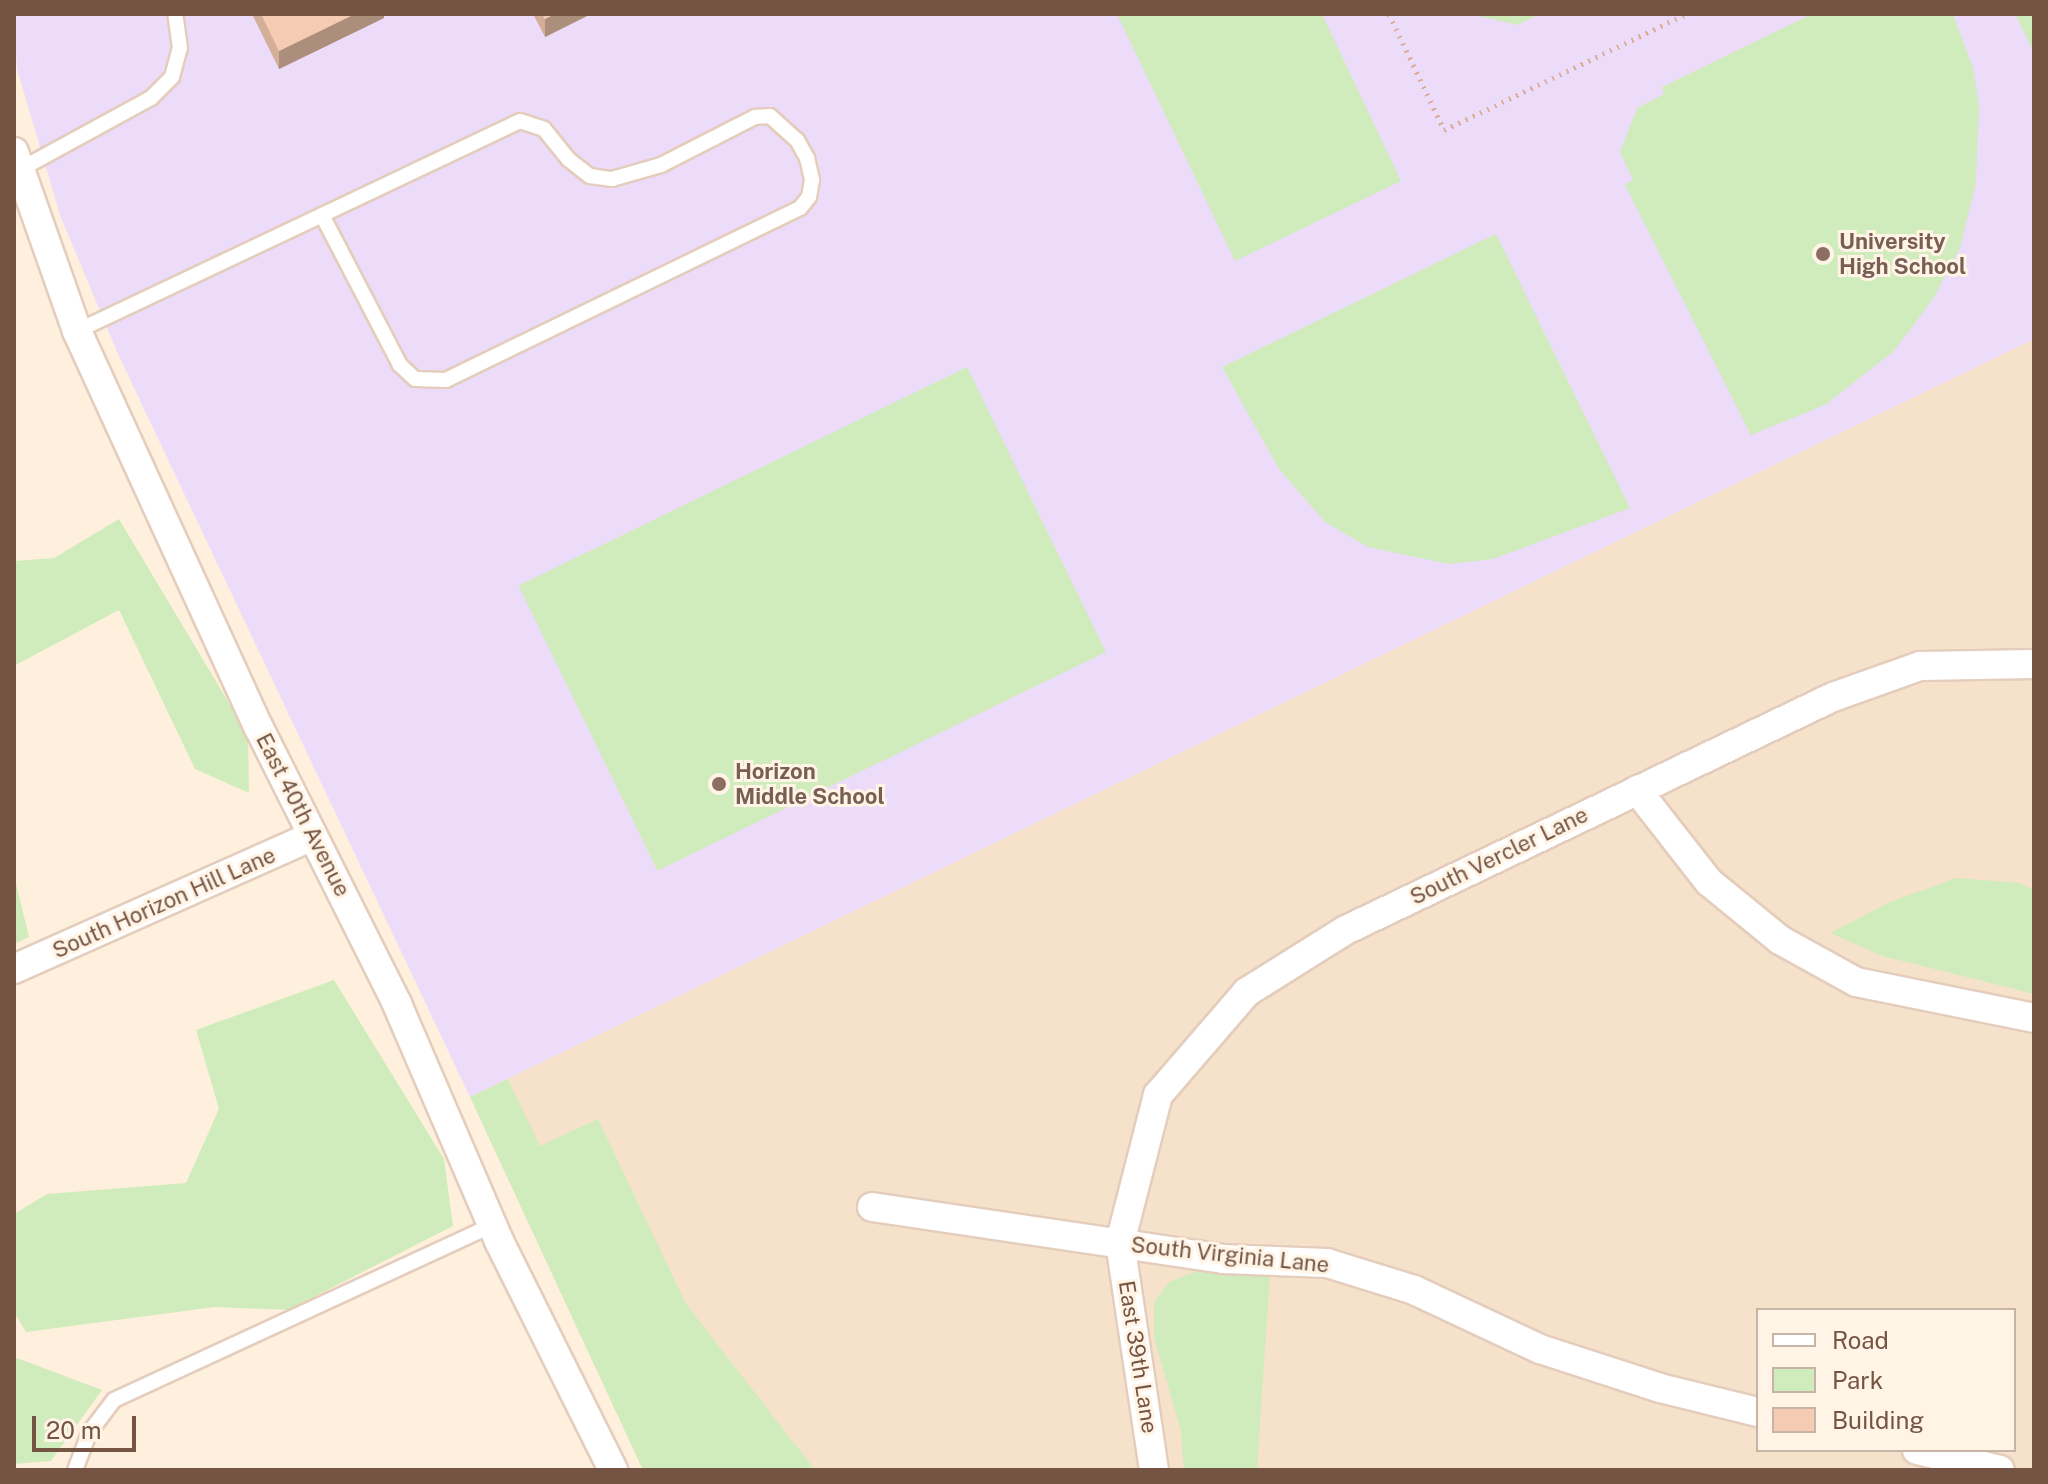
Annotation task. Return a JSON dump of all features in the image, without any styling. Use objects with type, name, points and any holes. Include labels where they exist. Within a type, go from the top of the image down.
[{"type":"street","name":"East 40th Avenue","points":[[16,161],[77,331],[313,836],[397,1004],[493,1225],[613,1470]]},
{"type":"street","name":"South Vercler Lane","points":[[1120,1243],[1158,1095],[1247,992],[1346,930],[1833,697],[1920,666],[2034,664]]},
{"type":"street","points":[[1637,790],[1709,882],[1780,940],[1856,982],[2034,1018]]},
{"type":"street","name":"South Horizon Hill Lane","points":[[14,969],[313,836]]},
{"type":"street","name":"South Virginia Lane","points":[[872,1207],[1223,1259],[1327,1263],[1414,1290],[1540,1349],[1660,1388],[1756,1412]]},
{"type":"street","name":"East 39th Lane","points":[[1120,1243],[1154,1470]]},
{"type":"street","points":[[1925,1452],[2000,1470]]},
{"type":"lane","points":[[16,161],[151,98],[172,77],[180,48],[175,14]]},
{"type":"lane","points":[[77,331],[520,121],[544,129],[568,159],[590,176],[612,179],[661,165],[755,117],[770,116],[797,140],[812,180],[809,197],[800,208],[446,380],[427,383],[407,372],[365,302],[322,215]]},
{"type":"lane","points":[[75,1470],[89,1433],[114,1400],[493,1225]]},
{"type":"path","points":[[1389,14],[1444,130],[1686,14]]},
{"type":"shaded area","name":"Horizon Middle School","points":[[14,14],[2034,14],[2034,339],[470,1097],[118,354],[60,215],[17,69]]},
{"type":"shaded area","points":[[2034,339],[2034,1470],[643,1470],[470,1097]]},
{"type":"green space","points":[[1117,14],[1322,14],[1401,181],[1235,261]]},
{"type":"green space","points":[[1471,14],[1540,14],[1517,25]]},
{"type":"green space","points":[[1812,14],[1953,14],[1973,68],[1979,105],[1976,183],[1960,248],[1933,299],[1894,351],[1825,405],[1751,435],[1625,185],[1633,180],[1620,152],[1637,108],[1664,94],[1662,87]]},
{"type":"green space","points":[[2015,14],[2034,14],[2034,53]]},
{"type":"green space","points":[[1496,234],[1630,508],[1493,559],[1449,564],[1368,547],[1325,522],[1279,469],[1222,367]]},
{"type":"green space","points":[[967,367],[1106,652],[657,871],[519,586]]},
{"type":"green space","points":[[119,519],[248,735],[249,793],[195,769],[119,610],[14,666],[14,561],[54,558]]},
{"type":"green space","points":[[14,875],[29,937],[14,944]]},
{"type":"green space","points":[[1956,878],[2020,883],[2034,890],[2034,994],[1882,956],[1830,933],[1890,902]]},
{"type":"green space","points":[[334,980],[444,1159],[453,1226],[288,1310],[215,1307],[26,1332],[14,1312],[14,1214],[47,1194],[186,1183],[219,1109],[196,1030]]},
{"type":"green space","points":[[508,1079],[540,1146],[598,1119],[686,1304],[815,1470],[643,1470],[470,1097]]},
{"type":"green space","points":[[1195,1272],[1270,1274],[1257,1470],[1184,1470],[1181,1431],[1154,1337],[1154,1302],[1169,1282]]},
{"type":"green space","points":[[14,1357],[102,1390],[51,1461],[14,1464]]},
{"type":"building","points":[[261,14],[355,14],[279,51]]},
{"type":"place","name":"University High School","points":[[1823,254]]},
{"type":"place","name":"Horizon Middle School","points":[[719,784]]}]
